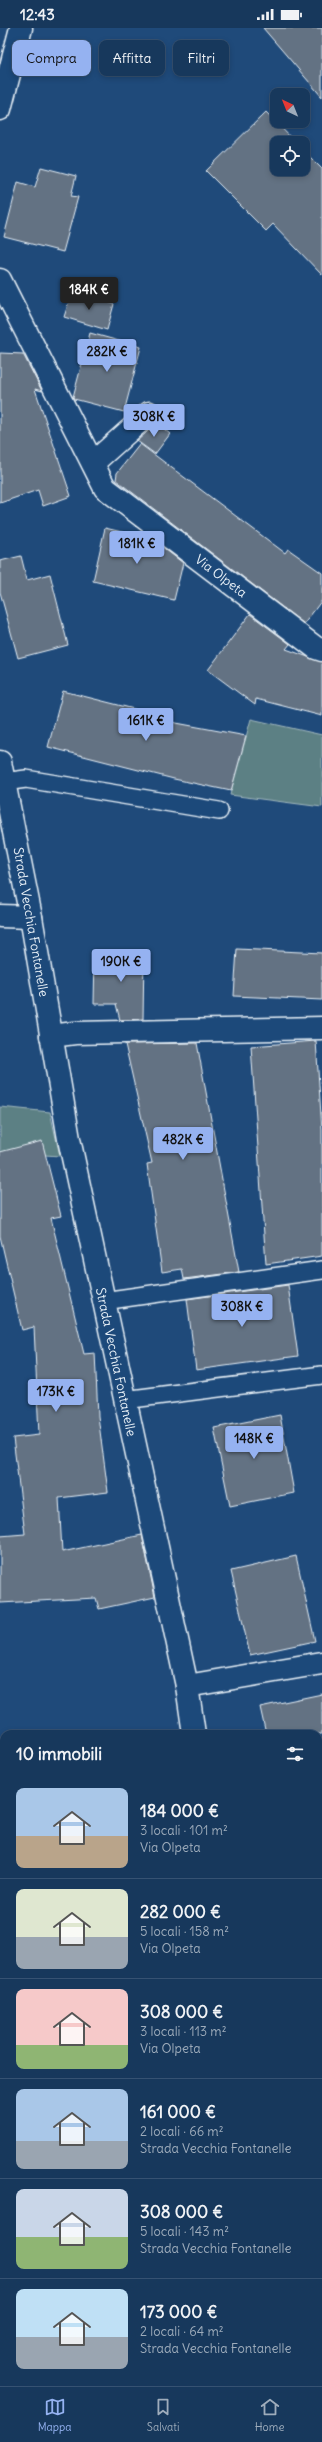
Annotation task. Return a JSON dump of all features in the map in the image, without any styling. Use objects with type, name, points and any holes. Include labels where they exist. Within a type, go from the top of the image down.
[{"type":"street","points":[[0,109],[21,28]]},
{"type":"street","name":"Via Olpeta","points":[[0,280],[105,488],[316,648],[322,650]]},
{"type":"street","points":[[93,463],[149,413]]},
{"type":"street","name":"Strada Vecchia Fontanelle","points":[[2,772],[31,917],[69,1139],[124,1400],[187,1686],[193,1730]]},
{"type":"street","points":[[0,916],[31,917]]},
{"type":"street","points":[[51,1036],[76,1033],[322,1028]]},
{"type":"street","points":[[187,1686],[322,1663]]},
{"type":"lane","points":[[2,772],[26,779],[219,811]]},
{"type":"lane","points":[[103,1301],[322,1270]]},
{"type":"lane","points":[[124,1400],[322,1375]]},
{"type":"green space","points":[[251,719],[322,735],[322,807],[230,795]]},
{"type":"green space","points":[[0,1107],[50,1112],[60,1156],[0,1152]]},
{"type":"building","points":[[263,28],[322,28],[322,97]]},
{"type":"building","points":[[266,112],[270,116],[270,128],[281,128],[289,136],[270,136],[270,176],[310,176],[310,157],[322,169],[322,275],[273,224],[266,231],[206,171]]},
{"type":"building","points":[[41,167],[76,176],[71,196],[78,197],[63,252],[4,237],[18,182],[35,187]]},
{"type":"building","points":[[72,292],[114,304],[107,330],[64,317]]},
{"type":"building","points":[[90,333],[141,347],[124,412],[74,399],[73,397]]},
{"type":"building","points":[[0,353],[23,354],[42,391],[35,389],[71,496],[43,506],[38,490],[0,503]]},
{"type":"building","points":[[157,423],[170,434],[155,454],[137,441]]},
{"type":"building","points":[[140,444],[285,553],[288,549],[322,573],[322,600],[304,624],[116,480],[117,473]]},
{"type":"building","points":[[105,528],[152,539],[183,563],[174,600],[93,581]]},
{"type":"building","points":[[21,556],[27,580],[50,574],[68,645],[18,658],[0,592],[0,561]]},
{"type":"building","points":[[250,614],[290,644],[286,649],[322,662],[322,716],[256,699],[255,705],[208,670]]},
{"type":"building","points":[[63,691],[146,712],[144,717],[246,736],[231,791],[174,779],[48,747]]},
{"type":"building","points":[[237,949],[322,953],[322,1000],[234,996]]},
{"type":"building","points":[[95,953],[144,954],[143,1019],[120,1020],[116,1004],[94,1004]]},
{"type":"building","points":[[316,1041],[322,1130],[322,1256],[266,1264],[251,1046]]},
{"type":"building","points":[[197,1043],[239,1272],[184,1279],[182,1269],[162,1272],[147,1164],[152,1163],[125,1044]]},
{"type":"building","points":[[42,1141],[61,1216],[51,1218],[84,1354],[95,1353],[98,1416],[108,1492],[59,1498],[62,1552],[142,1535],[155,1597],[99,1609],[96,1598],[0,1603],[0,1536],[25,1534],[13,1438],[39,1435],[34,1327],[22,1330],[0,1236],[0,1152]]},
{"type":"building","points":[[288,1285],[298,1356],[196,1370],[187,1299]]},
{"type":"building","points":[[280,1415],[294,1493],[230,1506],[214,1428]]},
{"type":"building","points":[[296,1556],[315,1641],[250,1655],[231,1571]]},
{"type":"building","points":[[322,1694],[322,1730],[265,1730],[260,1707]]}]
